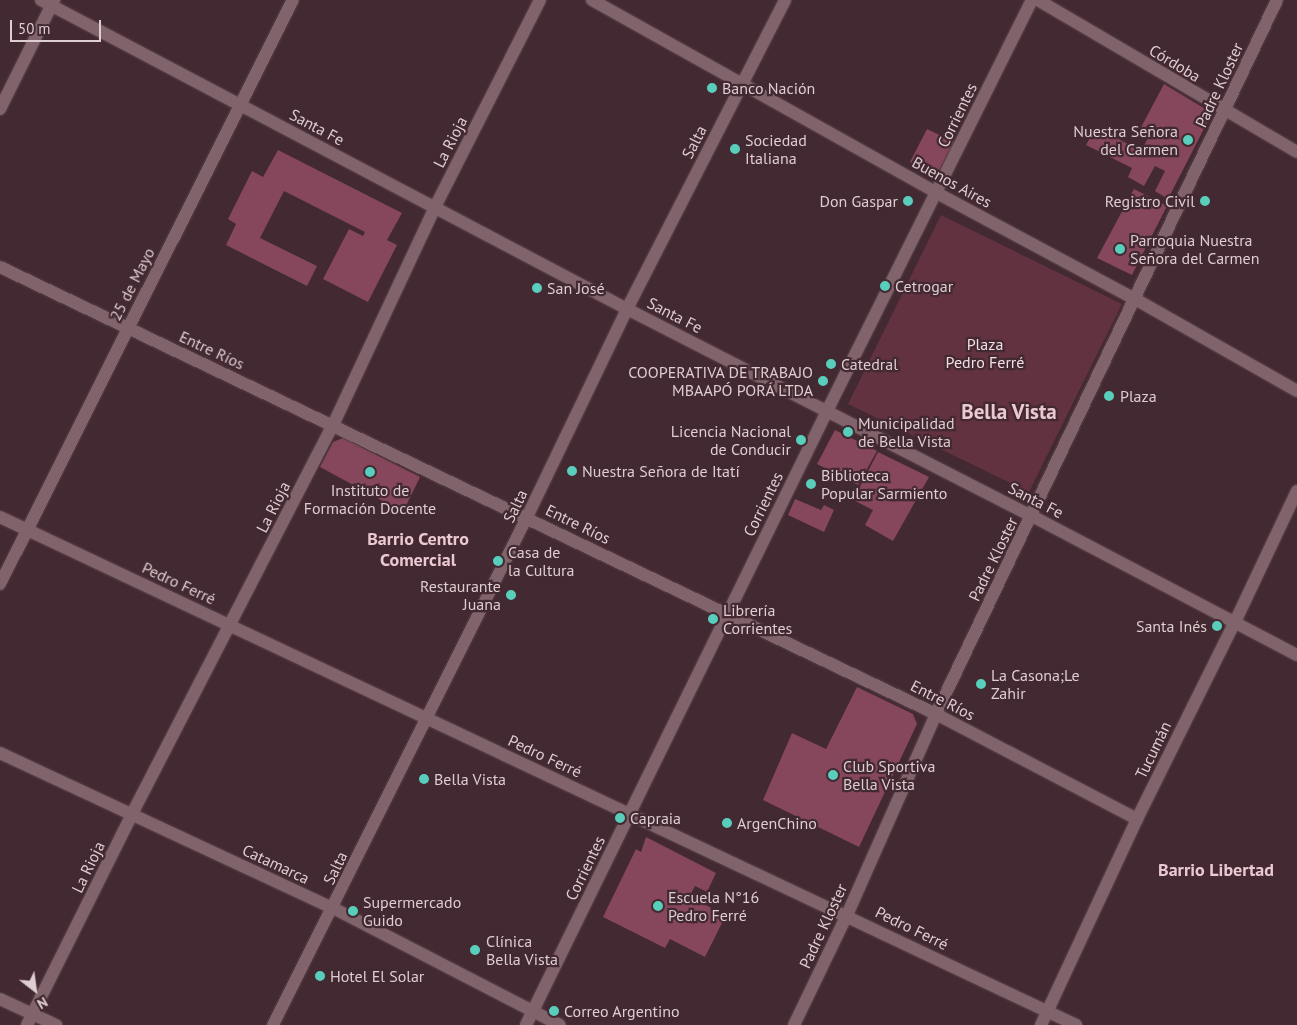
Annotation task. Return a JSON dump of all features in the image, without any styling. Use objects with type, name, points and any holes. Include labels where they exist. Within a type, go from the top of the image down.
[{"type":"street","name":"25 de Mayo","points":[[0,584],[293,0]]},
{"type":"street","name":"La Rioja","points":[[30,1020],[132,814],[333,425],[435,207],[540,0]]},
{"type":"street","name":"Buenos Aires","points":[[592,0],[937,193],[1135,299],[1297,391]]},
{"type":"street","name":"Salta","points":[[273,1025],[428,718],[627,309],[785,0]]},
{"type":"street","name":"Corrientes","points":[[526,1025],[727,613],[1032,0]]},
{"type":"street","name":"Córdoba","points":[[1038,0],[1224,111],[1297,152]]},
{"type":"street","name":"Padre Kloster","points":[[794,1025],[847,915],[936,714],[1277,0]]},
{"type":"street","name":"Santa Fe","points":[[48,2],[627,309],[1032,516],[1297,655]]},
{"type":"street","points":[[0,109],[48,2]]},
{"type":"street","name":"Entre Ríos","points":[[0,267],[527,517],[936,714],[1137,819]]},
{"type":"street","name":"Tucumán","points":[[1041,1025],[1137,819],[1235,622],[1297,491]]},
{"type":"street","name":"Pedro Ferré","points":[[0,517],[847,915],[1076,1025]]},
{"type":"street","name":"Catamarca","points":[[0,753],[333,908],[560,1025]]},
{"type":"street","points":[[0,999],[30,1020],[56,1025]]},
{"type":"green space","name":"Plaza Pedro Ferré","points":[[941,215],[1122,304],[1029,492],[848,404]]},
{"type":"building","points":[[1164,84],[1212,113],[1168,199],[1155,191],[1165,171],[1155,166],[1144,186],[1128,177],[1132,168],[1086,145],[1096,127],[1141,151],[1148,138],[1138,133]]},
{"type":"building","points":[[927,129],[954,142],[936,176],[910,162]]},
{"type":"building","points":[[278,150],[402,213],[387,240],[397,245],[368,302],[323,279],[349,229],[363,236],[365,232],[284,191],[260,238],[317,266],[307,286],[226,245],[236,224],[228,219],[252,171],[263,177]]},
{"type":"building","points":[[1134,189],[1167,206],[1132,275],[1097,258]]},
{"type":"building","points":[[835,430],[877,451],[858,485],[817,464]]},
{"type":"building","name":"Instituto de Formación Docente","points":[[343,438],[420,477],[403,512],[320,467],[333,442]]},
{"type":"building","points":[[878,452],[929,477],[893,541],[865,525],[873,510],[853,500]]},
{"type":"building","name":"Biblioteca Popular Sarmiento","points":[[795,499],[821,510],[824,505],[834,510],[824,532],[788,515]]},
{"type":"building","name":"Club Sportiva Bella Vista","points":[[857,687],[913,714],[917,724],[859,847],[763,800],[792,733],[826,749]]},
{"type":"building","name":"Escuela N°16 Pedro Ferré","points":[[646,837],[716,873],[707,892],[695,886],[689,897],[726,915],[705,957],[670,939],[665,948],[603,917],[636,849],[641,852]]},
{"type":"place","name":"Banco Nación","points":[[712,88]]},
{"type":"place","name":"Nuestra Señora del Carmen","points":[[1188,140]]},
{"type":"place","name":"Sociedad Italiana","points":[[735,149]]},
{"type":"place","name":"Don Gaspar","points":[[908,201]]},
{"type":"place","name":"Registro Civil","points":[[1205,201]]},
{"type":"place","name":"Parroquia Nuestra Señora del Carmen","points":[[1120,249]]},
{"type":"place","name":"Cetrogar","points":[[885,286]]},
{"type":"place","name":"San José","points":[[537,288]]},
{"type":"place","name":"Catedral","points":[[831,364]]},
{"type":"place","name":"COOPERATIVA DE TRABAJO MBAAPÓ PORÁ LTDA","points":[[823,381]]},
{"type":"place","name":"Plaza","points":[[1109,396]]},
{"type":"place","name":"Municipalidad de Bella Vista","points":[[848,432]]},
{"type":"place","name":"Licencia Nacional de Conducir","points":[[801,440]]},
{"type":"place","name":"Nuestra Señora de Itatí","points":[[572,471]]},
{"type":"place","name":"Instituto de Formación Docente","points":[[370,472]]},
{"type":"place","name":"Biblioteca Popular Sarmiento","points":[[811,484]]},
{"type":"place","name":"Casa de la Cultura","points":[[498,561]]},
{"type":"place","name":"Restaurante Juana","points":[[511,595]]},
{"type":"place","name":"Librería Corrientes","points":[[713,619]]},
{"type":"place","name":"Santa Inés","points":[[1217,626]]},
{"type":"place","name":"La Casona;Le Zahir","points":[[981,684]]},
{"type":"place","name":"Club Sportiva Bella Vista","points":[[833,775]]},
{"type":"place","name":"Bella Vista","points":[[424,779]]},
{"type":"place","name":"Capraia","points":[[620,818]]},
{"type":"place","name":"ArgenChino","points":[[727,823]]},
{"type":"place","name":"Escuela N°16 Pedro Ferré","points":[[658,906]]},
{"type":"place","name":"Supermercado Guido","points":[[353,911]]},
{"type":"place","name":"Clínica Bella Vista","points":[[475,950]]},
{"type":"place","name":"Hotel El Solar","points":[[320,976]]},
{"type":"place","name":"Correo Argentino","points":[[554,1011]]},
{"type":"district","name":"Bella Vista","points":[[1009,412]]},
{"type":"district","name":"Barrio Centro Comercial","points":[[418,550]]},
{"type":"district","name":"Barrio Libertad","points":[[1216,870]]}]
